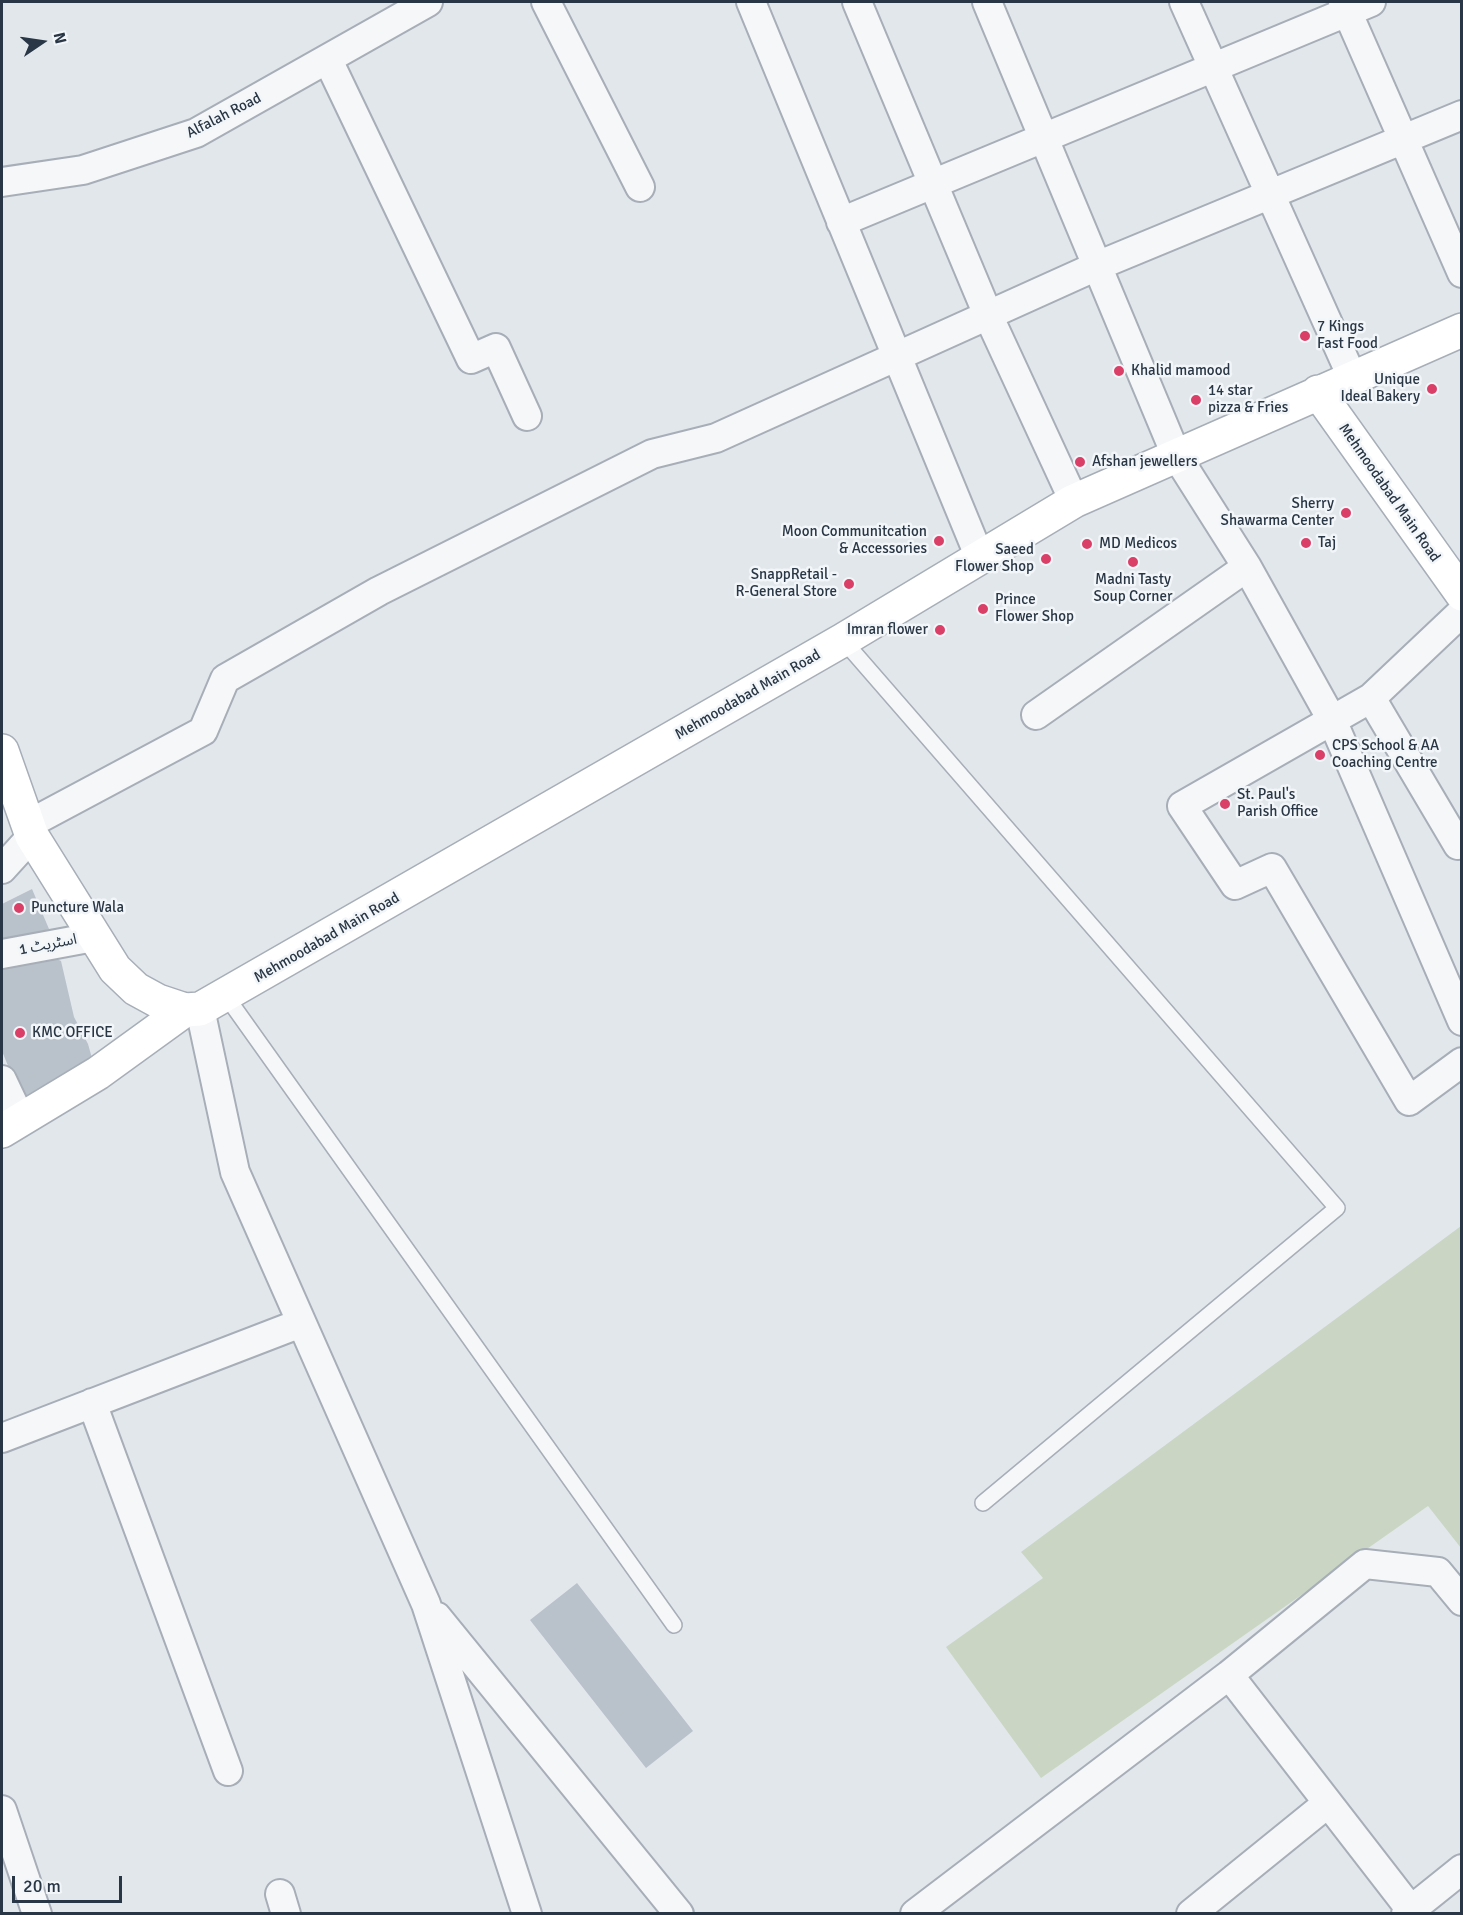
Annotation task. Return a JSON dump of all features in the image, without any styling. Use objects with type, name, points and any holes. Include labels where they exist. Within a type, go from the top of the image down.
[{"type":"main road","name":"Mehmoodabad Main Road","points":[[11,1125],[204,1005],[843,640],[1074,501],[1461,330]]},
{"type":"main road","name":"Mehmoodabad Main Road","points":[[1318,392],[1459,591]]},
{"type":"main road","points":[[2,751],[30,831],[115,969],[136,989],[158,1001],[204,1005]]},
{"type":"street","name":"Alfalah Road","points":[[2,182],[83,170],[196,133],[429,2]]},
{"type":"street","points":[[546,2],[640,187]]},
{"type":"street","points":[[751,2],[980,558]]},
{"type":"street","points":[[857,2],[988,315],[1074,501]]},
{"type":"street","points":[[987,2],[1176,455],[1247,567],[1332,720],[1461,1021]]},
{"type":"street","points":[[1184,2],[1352,377]]},
{"type":"street","points":[[842,222],[1354,5],[1403,139],[1461,273]]},
{"type":"street","points":[[328,60],[471,359],[496,348],[527,416]]},
{"type":"street","points":[[2,869],[30,831],[204,732],[225,679],[379,591],[652,454],[716,438],[1097,266],[1461,115]]},
{"type":"street","points":[[1036,715],[1247,567]]},
{"type":"street","points":[[1459,591],[1371,698],[1182,806],[1235,885],[1272,868],[1409,1101],[1461,1062]]},
{"type":"street","points":[[1371,698],[1458,845],[1461,843]]},
{"type":"street","name":"اسٹریٹ 1","points":[[2,954],[94,937]]},
{"type":"street","points":[[204,1005],[235,1172],[426,1604],[527,1914]]},
{"type":"street","points":[[2,1080],[11,1125]]},
{"type":"street","points":[[2,1438],[301,1323]]},
{"type":"street","points":[[92,1404],[228,1771]]},
{"type":"street","points":[[915,1914],[1229,1675],[1365,1564],[1438,1572],[1461,1601]]},
{"type":"street","points":[[426,1604],[679,1914]]},
{"type":"street","points":[[1229,1675],[1328,1803],[1408,1912],[1461,1869]]},
{"type":"street","points":[[1191,1914],[1328,1803]]},
{"type":"street","points":[[2,1810],[37,1914]]},
{"type":"lane","points":[[843,640],[1337,1208],[983,1503]]},
{"type":"lane","points":[[204,1005],[674,1625]]},
{"type":"green space","points":[[1461,1226],[1461,1548],[1428,1506],[1041,1778],[946,1647],[1043,1578],[1021,1552]]},
{"type":"building","points":[[32,889],[49,929],[2,946],[2,904]]},
{"type":"building","points":[[33,948],[61,961],[74,1017],[88,1044],[95,1069],[23,1103],[2,1051],[2,958]]},
{"type":"building","points":[[577,1583],[693,1731],[646,1768],[530,1620]]},
{"type":"place","name":"7 Kings Fast Food","points":[[1305,336]]},
{"type":"place","name":"Khalid mamood","points":[[1119,371]]},
{"type":"place","name":"Unique Ideal Bakery","points":[[1432,389]]},
{"type":"place","name":"14 star pizza & Fries","points":[[1196,400]]},
{"type":"place","name":"Afshan jewellers","points":[[1080,462]]},
{"type":"place","name":"Sherry Shawarma Center","points":[[1346,513]]},
{"type":"place","name":"Moon Communitcation & Accessories","points":[[939,541]]},
{"type":"place","name":"Taj","points":[[1306,543]]},
{"type":"place","name":"MD Medicos","points":[[1087,544]]},
{"type":"place","name":"Saeed Flower Shop","points":[[1046,559]]},
{"type":"place","name":"Madni Tasty Soup Corner","points":[[1133,562]]},
{"type":"place","name":"SnappRetail - R-General Store","points":[[849,584]]},
{"type":"place","name":"Prince Flower Shop","points":[[983,609]]},
{"type":"place","name":"Imran flower","points":[[940,630]]},
{"type":"place","name":"CPS School & AA Coaching Centre","points":[[1320,755]]},
{"type":"place","name":"St. Paul's Parish Office","points":[[1225,804]]},
{"type":"place","name":"Puncture Wala","points":[[19,908]]},
{"type":"place","name":"KMC OFFICE","points":[[20,1033]]}]
